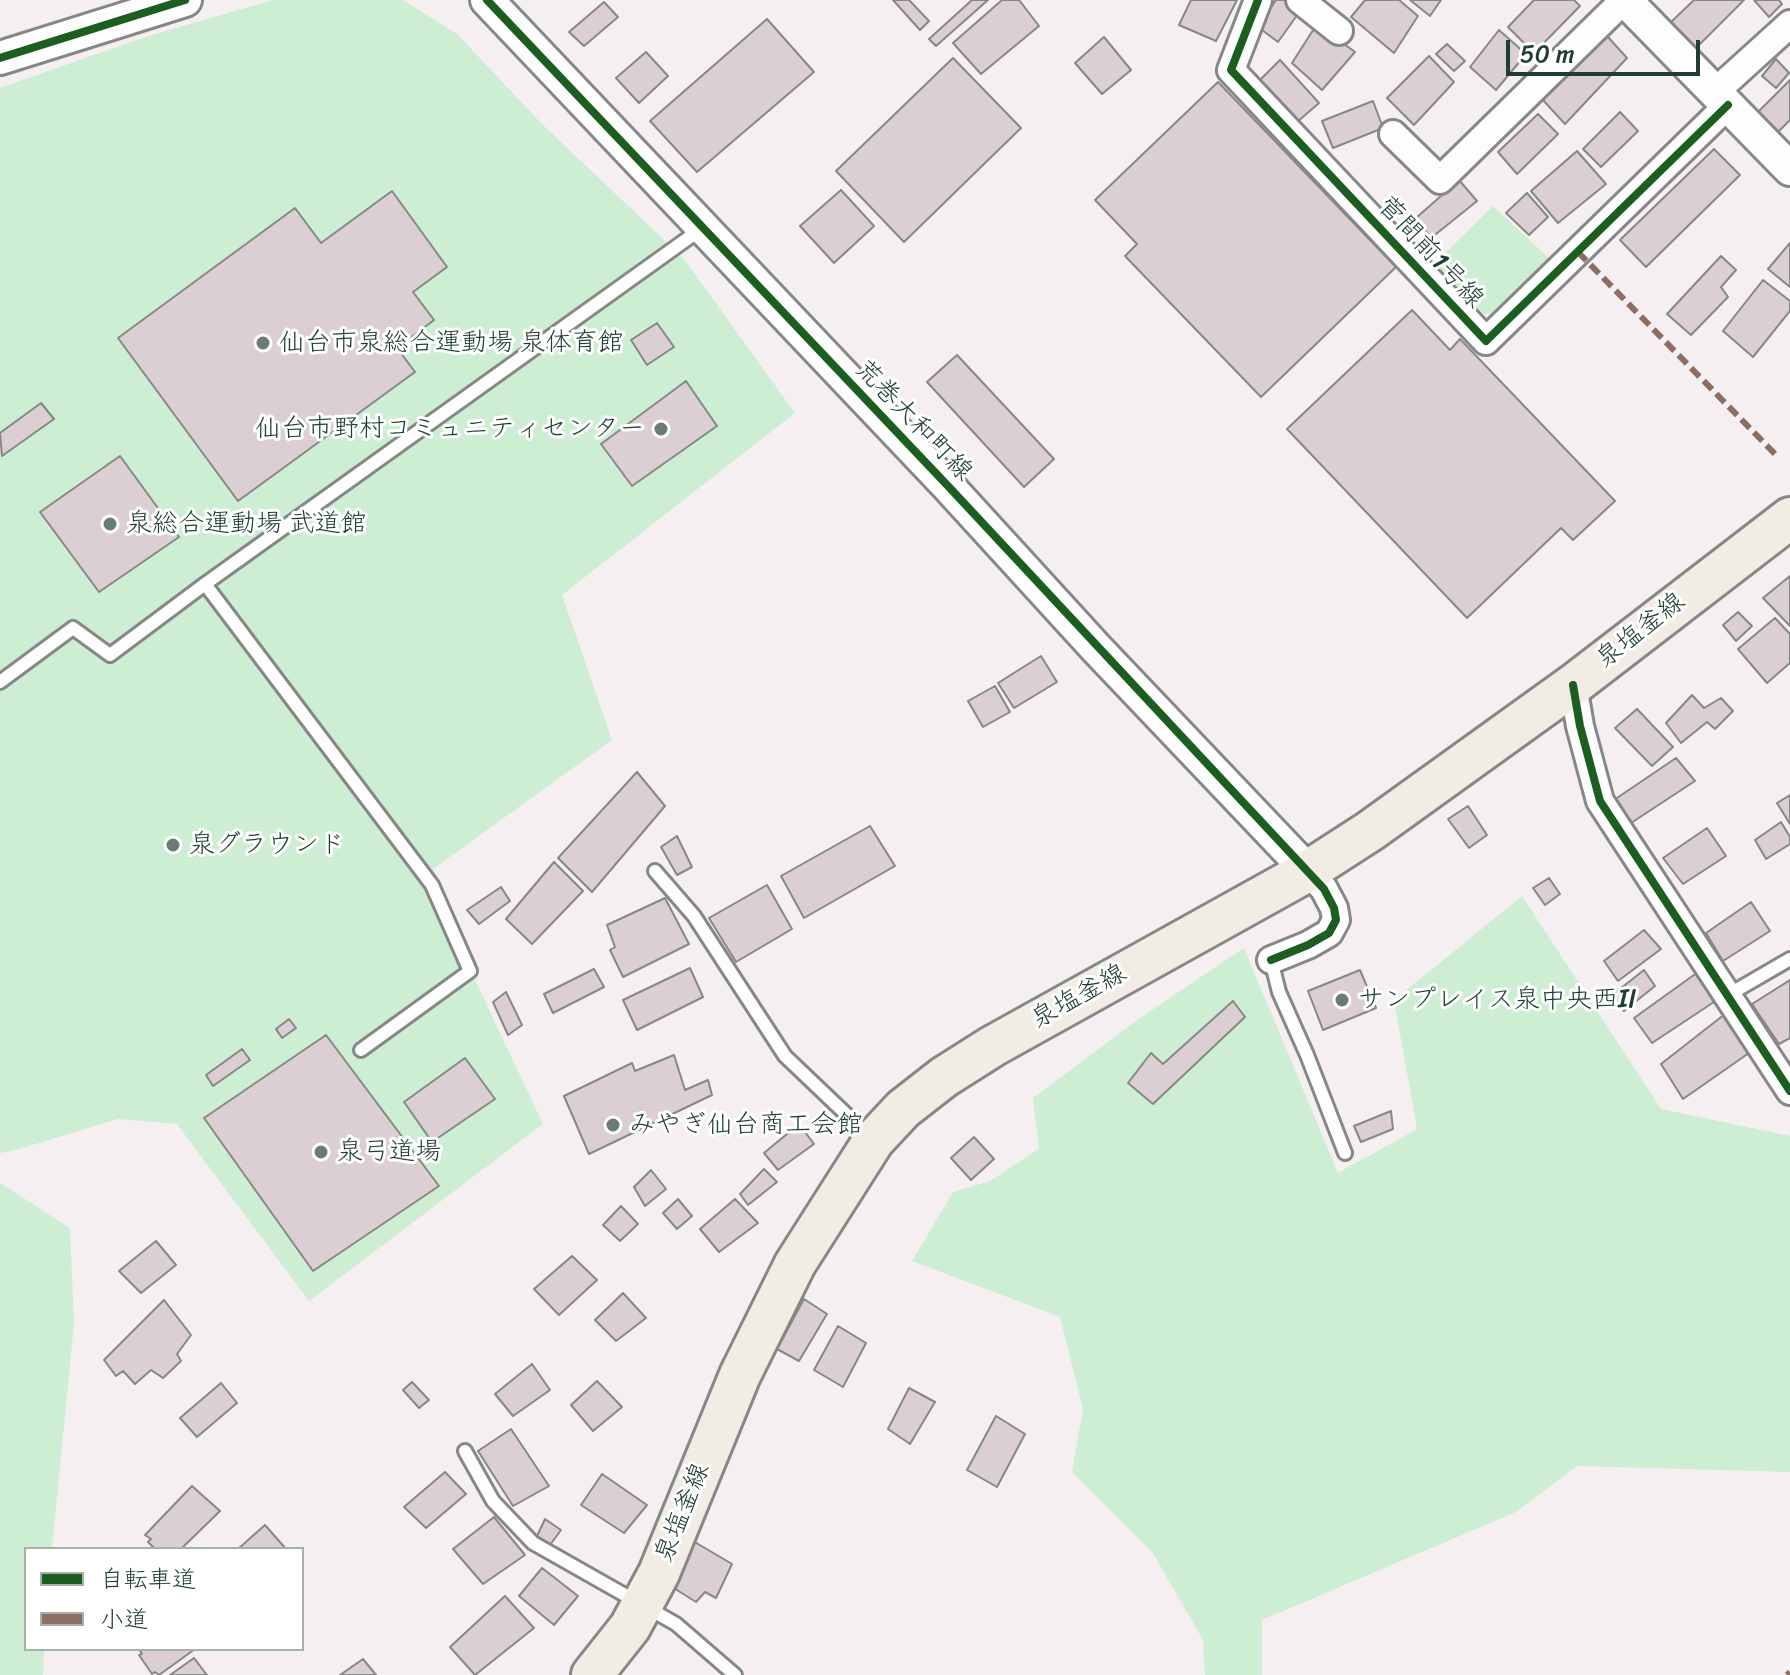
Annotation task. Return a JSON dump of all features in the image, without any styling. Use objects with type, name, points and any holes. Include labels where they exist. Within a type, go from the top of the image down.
[{"type":"main road","name":"泉塩釜線","points":[[592,1675],[630,1627],[659,1573],[740,1375],[795,1264],[874,1140],[903,1109],[944,1077],[993,1046],[1308,871],[1370,831],[1573,685],[1790,518]]},
{"type":"street","points":[[0,58],[185,0]]},
{"type":"street","name":"荒巻大和町線","points":[[487,0],[1308,871]]},
{"type":"street","name":"菅間前1号線","points":[[1258,0],[1231,70],[1486,341],[1721,99]]},
{"type":"street","points":[[1300,0],[1339,31]]},
{"type":"street","points":[[1393,134],[1440,180],[1624,0],[1790,169]]},
{"type":"street","points":[[1721,99],[1790,24]]},
{"type":"street","points":[[1573,685],[1580,726],[1600,801],[1790,1091]]},
{"type":"street","points":[[1271,960],[1329,933],[1336,920],[1334,908],[1324,889],[1308,871]]},
{"type":"lane","points":[[0,682],[73,628],[110,655],[701,229]]},
{"type":"lane","points":[[205,584],[432,885],[470,971],[361,1050]]},
{"type":"lane","points":[[655,871],[694,916],[785,1056],[874,1140]]},
{"type":"lane","points":[[1728,995],[1790,959]]},
{"type":"lane","points":[[1271,960],[1279,992],[1345,1153]]},
{"type":"lane","points":[[465,1451],[493,1501],[533,1543],[676,1624],[735,1675]]},
{"type":"green space","points":[[273,0],[403,0],[457,34],[542,124],[684,259],[795,413],[562,595],[612,740],[433,869],[467,963],[543,1124],[309,1301],[177,1124],[118,1119],[0,1153],[0,88],[145,37]]},
{"type":"green space","points":[[1493,206],[1552,261],[1501,314],[1480,314],[1432,266]]},
{"type":"green space","points":[[1522,896],[1661,1109],[1790,1136],[1790,1472],[1577,1466],[1516,1512],[1262,1620],[1262,1675],[1205,1675],[1203,1640],[1153,1553],[1072,1472],[1083,1409],[1060,1317],[912,1261],[953,1192],[990,1181],[1039,1149],[1033,1098],[1137,1020],[1244,948],[1338,1173],[1417,1129],[1394,1000]]},
{"type":"green space","points":[[0,1183],[70,1228],[74,1324],[52,1547],[24,1547],[24,1651],[44,1651],[43,1675],[0,1675]]},
{"type":"building","points":[[893,0],[909,0],[929,21],[920,30]]},
{"type":"building","points":[[972,0],[988,0],[936,46],[929,39]]},
{"type":"building","points":[[1002,0],[1019,0],[1039,26],[981,74],[953,43]]},
{"type":"building","points":[[1191,0],[1237,0],[1216,41],[1179,25]]},
{"type":"building","points":[[1276,0],[1285,0],[1300,11],[1278,42],[1258,27]]},
{"type":"building","points":[[1365,0],[1399,0],[1418,16],[1394,53],[1351,17]]},
{"type":"building","points":[[1410,0],[1441,0],[1430,16]]},
{"type":"building","points":[[1534,0],[1574,0],[1580,6],[1534,53],[1508,27]]},
{"type":"building","points":[[1694,0],[1744,0],[1694,50],[1669,24]]},
{"type":"building","points":[[1754,0],[1779,0],[1782,4],[1769,17]]},
{"type":"building","points":[[604,2],[618,17],[584,46],[569,32]]},
{"type":"building","points":[[767,19],[814,72],[697,172],[650,121]]},
{"type":"building","points":[[1317,24],[1355,52],[1322,90],[1292,63]]},
{"type":"building","points":[[1499,30],[1526,54],[1496,90],[1470,67]]},
{"type":"building","points":[[1607,36],[1627,58],[1565,124],[1542,99]]},
{"type":"building","points":[[1104,37],[1131,70],[1102,94],[1075,63]]},
{"type":"building","points":[[1447,44],[1465,61],[1454,71],[1436,54]]},
{"type":"building","points":[[646,52],[668,76],[639,103],[616,78]]},
{"type":"building","points":[[1429,56],[1454,82],[1414,125],[1387,98]]},
{"type":"building","points":[[953,58],[1021,128],[904,242],[836,171]]},
{"type":"building","points":[[1776,59],[1789,73],[1776,88],[1762,76]]},
{"type":"building","points":[[1280,60],[1319,103],[1296,123],[1257,83]]},
{"type":"building","points":[[1790,80],[1790,120],[1776,134],[1756,114]]},
{"type":"building","points":[[1218,82],[1396,267],[1261,397],[1125,256],[1137,244],[1095,200]]},
{"type":"building","points":[[1373,101],[1383,128],[1333,148],[1322,121]]},
{"type":"building","points":[[1620,112],[1638,131],[1601,167],[1583,149]]},
{"type":"building","points":[[1538,114],[1558,134],[1517,174],[1498,152]]},
{"type":"building","points":[[1714,149],[1740,175],[1646,267],[1620,240]]},
{"type":"building","points":[[1577,151],[1606,184],[1558,223],[1531,191]]},
{"type":"building","points":[[1459,180],[1477,201],[1431,238],[1416,218]]},
{"type":"building","points":[[841,190],[874,226],[834,263],[800,226]]},
{"type":"building","name":"仙台市泉総合運動場 泉体育館","points":[[392,191],[447,267],[413,292],[434,320],[397,348],[415,372],[238,501],[118,338],[295,208],[321,243]]},
{"type":"building","points":[[1527,193],[1548,217],[1529,235],[1506,213]]},
{"type":"building","points":[[1790,243],[1790,287],[1768,269]]},
{"type":"building","points":[[1721,256],[1736,270],[1721,287],[1728,297],[1691,335],[1667,314]]},
{"type":"building","points":[[1763,280],[1790,301],[1790,311],[1753,357],[1723,331]]},
{"type":"building","points":[[1412,310],[1450,350],[1460,339],[1615,501],[1573,540],[1561,528],[1467,618],[1287,429]]},
{"type":"building","points":[[657,323],[674,347],[647,365],[631,340]]},
{"type":"building","points":[[957,355],[1054,459],[1024,487],[927,382]]},
{"type":"building","name":"仙台市野村コミュニティセンター","points":[[686,381],[717,426],[632,486],[601,444]]},
{"type":"building","points":[[41,403],[54,419],[2,456],[0,433]]},
{"type":"building","name":"泉総合運動場 武道館","points":[[120,456],[179,537],[99,592],[40,512]]},
{"type":"building","points":[[1790,576],[1790,626],[1763,598]]},
{"type":"building","points":[[1738,612],[1752,626],[1736,641],[1723,625]]},
{"type":"building","points":[[1775,618],[1790,634],[1790,663],[1767,683],[1738,649]]},
{"type":"building","points":[[1041,656],[1057,682],[1014,708],[998,683]]},
{"type":"building","points":[[995,686],[1010,712],[983,727],[968,701]]},
{"type":"building","points":[[1692,695],[1704,708],[1721,698],[1733,711],[1715,729],[1707,722],[1681,743],[1666,723]]},
{"type":"building","points":[[1637,709],[1673,747],[1652,766],[1615,728]]},
{"type":"building","points":[[1676,758],[1695,781],[1628,825],[1611,802]]},
{"type":"building","points":[[637,772],[665,806],[592,892],[558,858]]},
{"type":"building","points":[[1790,795],[1790,824],[1777,803]]},
{"type":"building","points":[[1468,806],[1487,835],[1469,848],[1448,819]]},
{"type":"building","points":[[1781,822],[1790,837],[1790,844],[1766,859],[1755,840]]},
{"type":"building","points":[[870,826],[895,866],[804,918],[781,876]]},
{"type":"building","points":[[1707,828],[1726,856],[1683,884],[1663,858]]},
{"type":"building","points":[[677,836],[692,867],[677,875],[661,847]]},
{"type":"building","points":[[554,862],[583,891],[532,944],[506,919]]},
{"type":"building","points":[[1549,878],[1560,894],[1545,905],[1533,888]]},
{"type":"building","points":[[767,885],[792,929],[736,962],[709,918]]},
{"type":"building","points":[[501,887],[510,901],[479,924],[467,910]]},
{"type":"building","points":[[665,898],[689,944],[623,977],[610,950],[615,947],[607,925]]},
{"type":"building","points":[[1751,902],[1770,931],[1723,961],[1706,933]]},
{"type":"building","points":[[1644,930],[1661,949],[1618,981],[1604,961]]},
{"type":"building","points":[[690,968],[703,997],[637,1030],[623,1000]]},
{"type":"building","points":[[594,969],[604,987],[553,1013],[544,994]]},
{"type":"building","name":"サンプレイス泉中央西II","points":[[1360,970],[1376,1008],[1323,1030],[1308,991]]},
{"type":"building","points":[[1644,970],[1655,986],[1624,1011],[1611,996]]},
{"type":"building","points":[[1698,972],[1717,1000],[1652,1043],[1634,1018]]},
{"type":"building","points":[[1790,980],[1790,1038],[1779,1044],[1752,1004]]},
{"type":"building","points":[[506,992],[522,1025],[508,1035],[493,1002]]},
{"type":"building","points":[[1233,1001],[1245,1017],[1153,1104],[1128,1083],[1151,1053],[1163,1064]]},
{"type":"building","points":[[1725,1014],[1749,1053],[1683,1099],[1661,1064]]},
{"type":"building","points":[[289,1019],[296,1028],[282,1038],[276,1029]]},
{"type":"building","name":"泉弓道場","points":[[326,1035],[439,1186],[313,1271],[204,1118]]},
{"type":"building","points":[[242,1049],[250,1060],[213,1086],[206,1075]]},
{"type":"building","name":"みやぎ仙台商工会館","points":[[674,1055],[685,1090],[708,1080],[712,1095],[589,1154],[564,1096],[632,1063],[635,1071]]},
{"type":"building","points":[[465,1058],[495,1099],[432,1142],[404,1102]]},
{"type":"building","points":[[1391,1111],[1393,1129],[1361,1142],[1354,1126]]},
{"type":"building","points":[[799,1124],[814,1144],[778,1170],[764,1153]]},
{"type":"building","points":[[974,1137],[994,1159],[971,1180],[951,1158]]},
{"type":"building","points":[[764,1169],[777,1182],[748,1205],[740,1194]]},
{"type":"building","points":[[651,1170],[666,1189],[645,1206],[634,1187]]},
{"type":"building","points":[[678,1199],[692,1216],[677,1229],[663,1213]]},
{"type":"building","points":[[735,1199],[758,1223],[719,1252],[700,1229]]},
{"type":"building","points":[[621,1206],[638,1224],[620,1241],[603,1225]]},
{"type":"building","points":[[156,1241],[176,1265],[141,1293],[119,1271]]},
{"type":"building","points":[[572,1256],[597,1280],[559,1315],[534,1289]]},
{"type":"building","points":[[623,1293],[646,1318],[616,1341],[595,1320]]},
{"type":"building","points":[[804,1299],[827,1314],[799,1361],[777,1349]]},
{"type":"building","points":[[164,1300],[191,1335],[177,1354],[181,1361],[163,1378],[151,1370],[135,1384],[123,1371],[116,1376],[104,1360]]},
{"type":"building","points":[[838,1326],[866,1343],[843,1387],[814,1370]]},
{"type":"building","points":[[532,1364],[550,1390],[513,1416],[495,1394]]},
{"type":"building","points":[[597,1381],[622,1407],[593,1431],[571,1405]]},
{"type":"building","points":[[412,1382],[429,1400],[419,1408],[403,1390]]},
{"type":"building","points":[[221,1383],[237,1403],[197,1437],[180,1418]]},
{"type":"building","points":[[909,1388],[935,1402],[910,1444],[888,1429]]},
{"type":"building","points":[[996,1416],[1025,1434],[997,1487],[967,1470]]},
{"type":"building","points":[[511,1429],[549,1486],[513,1506],[478,1451]]},
{"type":"building","points":[[445,1472],[466,1494],[426,1528],[404,1507]]},
{"type":"building","points":[[602,1474],[647,1505],[624,1533],[581,1505]]},
{"type":"building","points":[[192,1486],[220,1511],[183,1547],[153,1547],[148,1542],[151,1539],[145,1535]]},
{"type":"building","points":[[494,1517],[525,1555],[483,1584],[453,1549]]},
{"type":"building","points":[[545,1519],[561,1530],[550,1545],[537,1536]]},
{"type":"building","points":[[265,1525],[284,1547],[240,1547]]},
{"type":"building","points":[[693,1541],[732,1564],[716,1598],[705,1592],[696,1602],[669,1585]]},
{"type":"building","points":[[542,1568],[578,1596],[554,1625],[519,1596]]},
{"type":"building","points":[[505,1596],[534,1628],[475,1675],[450,1647]]},
{"type":"building","points":[[140,1651],[192,1651],[159,1675],[155,1672],[152,1674],[139,1655],[142,1654]]},
{"type":"building","points":[[194,1658],[207,1675],[170,1675]]},
{"type":"building","points":[[363,1659],[376,1675],[340,1675]]},
{"type":"marked path","points":[[1578,252],[1776,455]]},
{"type":"marked path","points":[[1787,1675],[1790,1672]]},
{"type":"cycle path","points":[[0,58],[185,0]]},
{"type":"cycle path","points":[[487,0],[948,486],[1324,889],[1334,908],[1336,920],[1329,933],[1271,960]]},
{"type":"cycle path","points":[[1258,0],[1231,70],[1486,341],[1728,105]]},
{"type":"cycle path","points":[[1573,685],[1580,726],[1600,801],[1790,1091]]},
{"type":"place","name":"仙台市泉総合運動場 泉体育館","points":[[263,343]]},
{"type":"place","name":"仙台市野村コミュニティセンター","points":[[661,429]]},
{"type":"place","name":"泉総合運動場 武道館","points":[[110,524]]},
{"type":"place","name":"泉グラウンド","points":[[173,845]]},
{"type":"place","name":"サンプレイス泉中央西II","points":[[1342,1000]]},
{"type":"place","name":"みやぎ仙台商工会館","points":[[613,1125]]},
{"type":"place","name":"泉弓道場","points":[[321,1152]]}]
